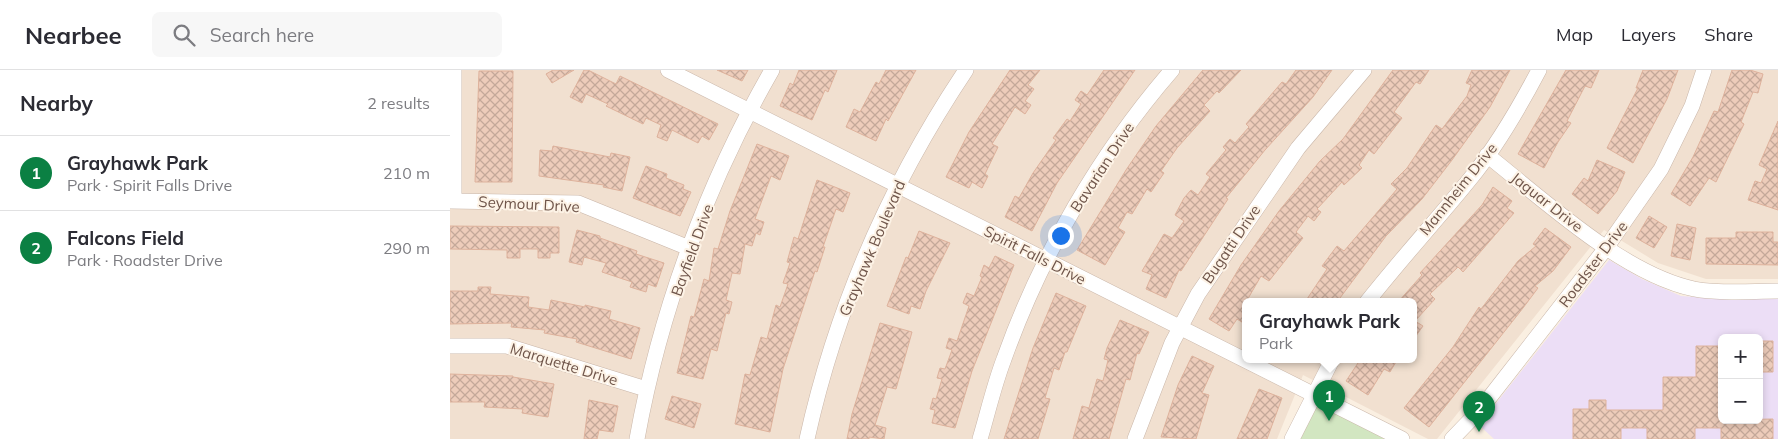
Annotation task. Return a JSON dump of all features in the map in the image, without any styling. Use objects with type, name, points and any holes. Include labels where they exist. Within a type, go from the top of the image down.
[{"type":"street","points":[[452,201],[454,70]]},
{"type":"street","name":"Spirit Falls Drive","points":[[668,70],[1242,359]]},
{"type":"street","name":"Bayfield Drive","points":[[637,439],[646,388],[689,248],[748,111],[772,70]]},
{"type":"street","name":"Grayhawk Boulevard","points":[[807,439],[834,341],[862,264],[897,186],[966,70]]},
{"type":"street","name":"Bavarian Drive","points":[[980,439],[1004,358],[1046,261],[1092,179],[1145,101],[1172,70]]},
{"type":"street","name":"Bugatti Drive","points":[[1135,439],[1152,392],[1179,328],[1198,294],[1298,148],[1364,70]]},
{"type":"street","name":"Mannheim Drive","points":[[1370,298],[1471,178],[1520,107],[1539,70]]},
{"type":"street","name":"Roadster Drive","points":[[1452,439],[1479,410],[1606,248],[1662,169],[1692,106],[1704,70]]},
{"type":"street","name":"Jaguar Drive","points":[[1487,155],[1606,248],[1657,278],[1695,289],[1778,291]]},
{"type":"street","name":"Seymour Drive","points":[[452,201],[578,204],[689,248]]},
{"type":"street","name":"Marquette Drive","points":[[450,346],[506,346],[646,388]]},
{"type":"street","name":"Spirit Falls Drive","points":[[1251,363],[1402,439]]},
{"type":"street","points":[[1292,439],[1330,363]]},
{"type":"shaded area","points":[[450,70],[1778,70],[1778,279],[1706,279],[1658,263],[1604,230],[1437,439],[1428,439],[1303,375],[1277,439],[450,439]]},
{"type":"shaded area","points":[[1609,260],[1642,279],[1681,296],[1778,299],[1778,439],[1494,439],[1479,425]]},
{"type":"green space","points":[[1317,402],[1385,439],[1298,439]]},
{"type":"building","points":[[553,70],[574,70],[552,83],[546,74]]},
{"type":"building","points":[[584,70],[588,70],[616,84],[620,76],[718,124],[709,140],[702,136],[698,143],[672,130],[667,141],[657,137],[661,125],[646,118],[643,124],[586,94],[582,103],[570,97]]},
{"type":"building","points":[[717,70],[748,70],[742,81]]},
{"type":"building","points":[[799,70],[837,70],[828,92],[825,90],[812,120],[780,106],[790,83],[793,85]]},
{"type":"building","points":[[886,70],[916,70],[888,121],[886,119],[876,141],[846,127],[854,109],[860,112],[876,82],[879,84]]},
{"type":"building","points":[[1010,70],[1040,70],[1028,85],[1034,89],[1025,101],[1031,105],[1025,114],[1015,107],[992,144],[998,147],[985,174],[988,176],[982,188],[972,182],[969,188],[946,177],[969,132]]},
{"type":"building","points":[[1104,70],[1135,70],[1057,183],[1032,231],[1005,217],[1015,196],[1019,198],[1033,173],[1056,140],[1053,138],[1067,119],[1070,121],[1081,104],[1075,100],[1081,91],[1087,95]]},
{"type":"building","points":[[1203,70],[1241,70],[1219,93],[1217,91],[1204,105],[1210,111],[1177,148],[1161,171],[1164,173],[1151,192],[1147,189],[1132,214],[1127,212],[1118,228],[1125,232],[1105,265],[1077,250],[1126,170],[1156,126]]},
{"type":"building","points":[[1296,70],[1332,70],[1313,97],[1265,150],[1226,198],[1228,199],[1181,271],[1179,270],[1166,298],[1146,289],[1152,275],[1142,271],[1164,234],[1172,238],[1184,221],[1175,215],[1184,198],[1191,190],[1198,195],[1210,177],[1206,174],[1226,150],[1223,147],[1230,139],[1235,143],[1249,127],[1246,124],[1282,82],[1286,84]]},
{"type":"building","points":[[1393,70],[1429,70],[1420,84],[1416,82],[1394,112],[1402,118],[1374,154],[1369,150],[1359,165],[1362,168],[1344,185],[1342,182],[1317,209],[1321,212],[1314,221],[1308,216],[1296,232],[1303,238],[1269,281],[1261,276],[1248,298],[1242,298],[1242,322],[1237,319],[1229,331],[1209,319],[1241,265],[1279,211],[1320,161],[1343,139]]},
{"type":"building","points":[[1472,70],[1510,70],[1490,107],[1452,160],[1422,199],[1386,236],[1340,298],[1308,298],[1327,269],[1322,266],[1337,246],[1344,251],[1397,189],[1391,184],[1407,168],[1436,125],[1442,129],[1467,96],[1471,85],[1466,83]]},
{"type":"building","points":[[1566,70],[1599,70],[1591,88],[1585,86],[1567,121],[1571,123],[1544,168],[1518,154]]},
{"type":"building","points":[[1643,70],[1678,70],[1667,99],[1633,163],[1607,148],[1638,88],[1636,88]]},
{"type":"building","points":[[1732,70],[1750,70],[1763,74],[1758,93],[1753,92],[1741,122],[1744,124],[1716,182],[1709,178],[1690,206],[1671,194],[1693,157],[1714,111],[1718,112]]},
{"type":"building","points":[[479,71],[513,71],[512,182],[475,182]]},
{"type":"building","points":[[1778,121],[1778,210],[1748,200],[1755,181],[1761,183],[1767,169],[1759,165]]},
{"type":"building","points":[[757,144],[789,156],[780,180],[771,176],[755,219],[764,222],[760,235],[756,233],[752,246],[745,244],[740,274],[732,273],[726,300],[732,302],[729,314],[726,313],[717,351],[711,349],[703,379],[677,373],[691,316],[694,317],[704,279],[709,281],[714,248],[718,249],[730,211]]},
{"type":"building","points":[[553,146],[610,157],[611,153],[630,157],[622,191],[603,187],[604,185],[539,176],[540,150],[552,151]]},
{"type":"building","points":[[1597,160],[1625,172],[1617,191],[1598,214],[1572,194],[1584,178],[1588,181]]},
{"type":"building","points":[[646,166],[667,174],[666,178],[684,185],[683,189],[691,192],[680,216],[633,198]]},
{"type":"building","points":[[817,180],[850,193],[843,212],[836,209],[823,247],[825,247],[817,272],[815,271],[783,369],[770,432],[735,424],[745,374],[750,375],[761,337],[767,339],[776,305],[780,307],[788,284],[783,283],[790,263],[787,262],[794,237],[798,239]]},
{"type":"building","points":[[1493,187],[1512,201],[1507,208],[1514,213],[1463,272],[1458,267],[1430,294],[1435,299],[1417,319],[1417,298],[1402,298],[1422,275],[1420,273],[1482,205]]},
{"type":"building","points":[[1649,216],[1667,227],[1654,248],[1636,238]]},
{"type":"building","points":[[1677,224],[1696,228],[1690,260],[1671,256]]},
{"type":"building","points":[[450,226],[559,227],[559,253],[550,253],[550,258],[538,258],[538,249],[520,249],[520,258],[507,258],[507,250],[450,249]]},
{"type":"building","points":[[1545,228],[1571,247],[1553,271],[1535,286],[1538,288],[1523,308],[1429,427],[1404,408],[1453,347],[1479,307],[1481,309],[1518,261],[1536,246],[1533,244]]},
{"type":"building","points":[[577,230],[600,236],[600,238],[637,251],[636,254],[664,263],[656,287],[648,284],[646,292],[630,287],[632,282],[602,272],[606,263],[584,257],[582,265],[569,262]]},
{"type":"building","points":[[919,231],[950,243],[926,291],[920,309],[911,306],[909,314],[887,306],[906,257],[908,258]]},
{"type":"building","points":[[1736,232],[1773,232],[1773,242],[1778,242],[1778,265],[1706,264],[1706,238],[1736,238]]},
{"type":"building","points":[[995,256],[1014,265],[972,371],[955,428],[932,423],[935,410],[930,409],[933,398],[936,399],[942,379],[937,378],[940,368],[945,369],[952,350],[946,348],[949,338],[957,341],[969,306],[963,303],[967,293],[974,296],[982,277],[980,276],[984,265],[989,268]]},
{"type":"building","points":[[478,287],[491,287],[490,294],[529,297],[528,307],[549,310],[551,300],[611,311],[609,319],[640,328],[631,359],[576,342],[577,339],[544,333],[545,330],[511,327],[512,323],[450,324],[450,291],[478,291]]},
{"type":"building","points":[[1056,293],[1086,306],[1059,370],[1054,368],[1045,398],[1050,399],[1038,439],[1004,439],[1033,348]]},
{"type":"building","points":[[1120,320],[1149,332],[1139,354],[1137,353],[1130,380],[1126,379],[1109,439],[1073,439],[1082,406],[1089,408],[1097,379],[1103,381],[1108,360],[1104,359],[1107,348]]},
{"type":"building","points":[[1417,322],[1423,326],[1417,334]]},
{"type":"building","points":[[880,323],[912,332],[896,389],[887,387],[875,425],[886,428],[884,439],[869,437],[869,439],[847,439],[852,414]]},
{"type":"building","points":[[1763,341],[1773,341],[1773,372],[1763,372]]},
{"type":"building","points":[[1696,346],[1718,346],[1718,424],[1763,424],[1763,419],[1773,419],[1773,439],[1721,439],[1721,428],[1695,428],[1695,439],[1647,439],[1647,428],[1621,428],[1621,439],[1573,439],[1573,409],[1589,409],[1589,400],[1606,400],[1606,410],[1663,410],[1663,377],[1696,377]]},
{"type":"building","points":[[1192,356],[1214,366],[1202,393],[1209,395],[1196,439],[1161,437],[1178,385]]},
{"type":"building","points":[[1358,363],[1395,363],[1390,372],[1384,369],[1368,395],[1346,381]]},
{"type":"building","points":[[450,374],[513,376],[554,384],[548,417],[522,413],[523,409],[484,407],[485,402],[450,402]]},
{"type":"building","points":[[1259,389],[1282,398],[1267,439],[1237,439]]},
{"type":"building","points":[[672,396],[701,404],[694,428],[665,419]]},
{"type":"building","points":[[589,400],[618,406],[613,432],[599,430],[597,439],[584,439]]},
{"type":"place","name":"Grayhawk Park","points":[[1329,421]]},
{"type":"place","name":"Falcons Field","points":[[1479,432]]}]
